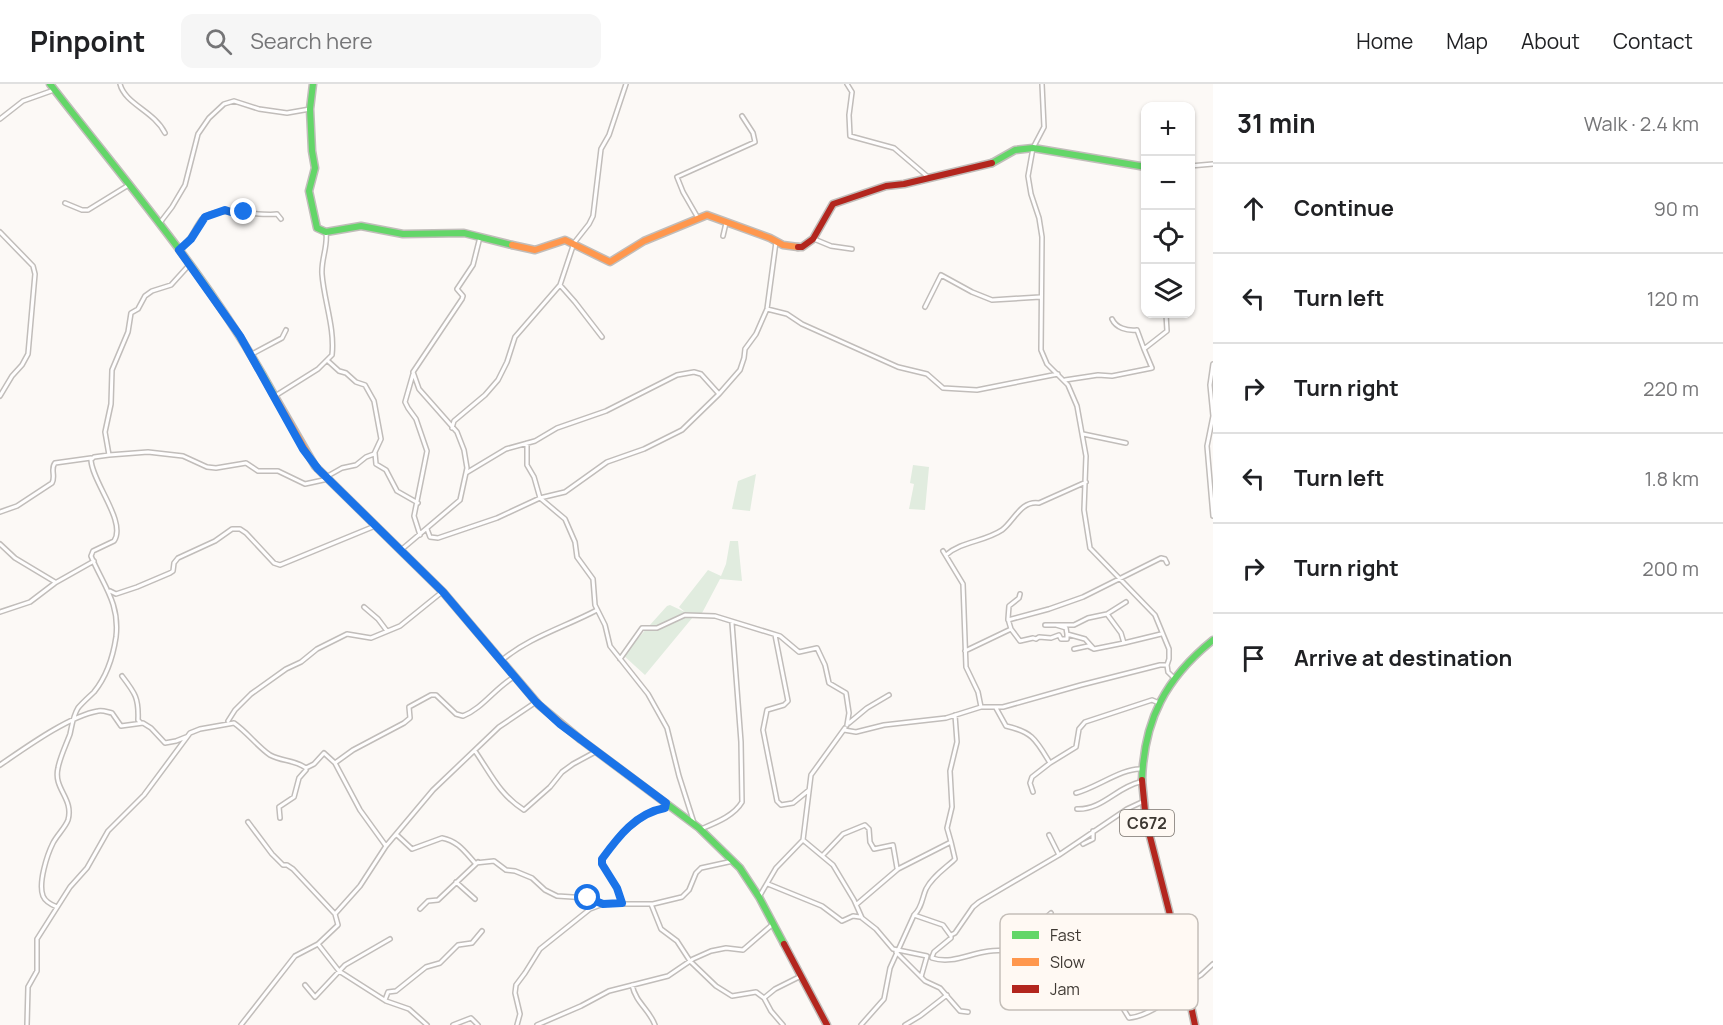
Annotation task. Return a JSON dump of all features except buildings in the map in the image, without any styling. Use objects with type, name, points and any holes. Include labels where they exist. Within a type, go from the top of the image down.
[{"type":"street","points":[[50,84],[223,310],[252,354],[303,449],[327,478],[443,592],[536,702],[560,724],[694,823],[733,861],[759,897],[827,1025]]},
{"type":"street","points":[[120,84],[126,96],[156,118],[165,133]]},
{"type":"street","points":[[313,84],[310,109],[315,168],[310,196],[316,227],[326,232],[361,226],[404,234],[453,232],[535,250],[562,240],[574,243],[601,259],[612,262],[644,241],[698,218],[712,215],[776,240],[783,245],[798,248],[806,246],[814,239],[827,211],[833,204],[881,188],[993,163],[1015,150],[1033,148],[1141,166]]},
{"type":"street","points":[[452,428],[454,421],[486,395],[495,384],[505,368],[515,337],[560,285],[574,243],[593,216],[602,149],[626,84]]},
{"type":"street","points":[[847,84],[852,92],[850,136],[894,148],[928,177]]},
{"type":"street","points":[[1042,84],[1044,127],[1033,148],[1028,176],[1042,237],[1041,350],[1047,364],[1064,380],[1077,406],[1086,456],[1084,508],[1090,548],[1151,610],[1169,652],[1167,670],[1173,677]]},
{"type":"street","points":[[0,119],[23,101],[54,90]]},
{"type":"street","points":[[159,224],[185,184],[195,142],[201,128],[224,104],[234,101],[260,109],[287,113],[310,109]]},
{"type":"street","points":[[698,218],[676,178],[754,142],[753,133],[742,116]]},
{"type":"street","points":[[1195,166],[1213,164]]},
{"type":"street","points":[[65,203],[88,210],[129,185]]},
{"type":"street","points":[[179,250],[191,239],[202,220],[220,211],[277,214],[281,219]]},
{"type":"street","points":[[723,236],[726,221]]},
{"type":"street","points":[[0,232],[33,266],[35,274],[28,354],[0,396]]},
{"type":"street","points":[[274,396],[318,369],[328,361],[333,350],[322,271],[327,243],[326,232]]},
{"type":"street","points":[[420,535],[414,516],[428,452],[416,419],[405,402],[413,372],[462,299],[463,296],[457,289],[472,265],[480,237]]},
{"type":"street","points":[[814,239],[831,246],[852,249]]},
{"type":"street","points":[[427,529],[429,537],[438,538],[497,518],[540,498],[565,492],[607,462],[644,449],[682,430],[740,370],[745,349],[756,334],[767,309],[776,240]]},
{"type":"street","points":[[109,455],[105,432],[111,404],[112,370],[128,332],[131,313],[138,309],[145,296],[152,291],[171,285],[190,264]]},
{"type":"street","points":[[925,307],[941,275],[992,300],[1040,297]]},
{"type":"street","points":[[560,285],[602,337]]},
{"type":"street","points":[[767,309],[787,314],[802,324],[898,367],[927,374],[943,388],[978,390],[1058,374]]},
{"type":"street","points":[[1144,349],[1167,333],[1166,318]]},
{"type":"street","points":[[1064,380],[1098,375],[1112,376],[1152,368],[1137,330],[1130,331],[1122,328],[1112,319]]},
{"type":"street","points":[[252,354],[282,338],[286,330]]},
{"type":"street","points":[[328,361],[339,371],[365,385],[374,401],[381,437],[375,452],[376,464],[385,469],[397,491],[418,503]]},
{"type":"street","points":[[1213,364],[1210,385],[1213,416],[1207,446],[1213,516]]},
{"type":"street","points":[[401,550],[460,500],[466,473],[462,444],[452,428],[419,388],[413,372]]},
{"type":"street","points":[[466,473],[506,449],[527,443],[557,428],[606,411],[677,375],[694,372],[701,374],[719,394]]},
{"type":"street","points":[[1083,434],[1126,443]]},
{"type":"street","points":[[527,443],[527,465],[536,480],[540,498],[560,514],[567,524],[577,557],[594,582],[597,610],[605,625],[610,646],[648,694],[667,728],[694,823]]},
{"type":"street","points":[[0,512],[17,506],[52,483],[55,462],[148,452],[183,456],[213,468],[247,463],[258,471],[278,471],[306,484],[327,478],[342,468],[356,465],[375,452]]},
{"type":"street","points":[[93,458],[90,462],[92,469],[111,506],[117,536],[114,541],[93,551],[91,556],[113,593],[118,594],[170,573],[178,558],[214,541],[232,528],[242,530],[274,563],[282,566],[375,526]]},
{"type":"street","points":[[946,555],[963,544],[993,536],[1005,528],[1014,516],[1028,505],[1034,502],[1039,503],[1086,482]]},
{"type":"street","points":[[0,544],[15,558],[55,583]]},
{"type":"street","points":[[943,551],[964,587],[966,668],[978,692],[981,707]]},
{"type":"street","points":[[1008,620],[1074,600],[1120,580],[1161,558],[1167,563]]},
{"type":"street","points":[[0,612],[30,602],[55,583],[94,561]]},
{"type":"street","points":[[57,907],[43,896],[43,876],[50,848],[68,821],[68,799],[60,787],[57,770],[78,708],[98,687],[113,653],[116,620],[108,587]]},
{"type":"street","points":[[227,723],[235,710],[257,690],[339,636],[352,633],[371,638],[405,624],[443,592]]},
{"type":"street","points":[[1020,594],[1019,598],[1009,606],[1008,620],[1020,641],[1059,635],[1061,639],[1067,639],[1066,628],[1056,625]]},
{"type":"street","points":[[1045,625],[1074,625],[1088,618],[1107,614],[1126,602]]},
{"type":"street","points":[[364,607],[378,618],[387,631]]},
{"type":"street","points":[[501,661],[509,653],[527,643],[597,610]]},
{"type":"street","points":[[1107,614],[1121,633],[1124,643]]},
{"type":"street","points":[[620,659],[639,630],[643,628],[657,628],[675,618],[688,615],[716,616],[775,635],[784,639],[799,652],[818,649],[829,683],[846,693],[849,716],[847,725],[810,777],[803,840],[776,868],[759,897]]},
{"type":"street","points":[[701,829],[725,818],[739,807],[743,800],[732,623]]},
{"type":"street","points":[[965,651],[1011,628]]},
{"type":"street","points":[[1067,634],[1085,639],[1094,649]]},
{"type":"street","points":[[1074,649],[1088,646],[1094,649],[1161,634]]},
{"type":"street","points":[[775,635],[788,700],[785,704],[767,710],[763,730],[777,801],[780,804],[790,804],[809,790]]},
{"type":"street","name":"C672","points":[[1169,914],[1143,803],[1144,750],[1159,703],[1173,677],[1181,667],[1213,640]]},
{"type":"street","points":[[844,730],[856,732],[884,725],[938,720],[981,707],[996,708],[1167,665]]},
{"type":"street","points":[[122,676],[139,703],[138,720],[151,728],[162,741],[181,742],[178,750]]},
{"type":"street","points":[[335,763],[353,750],[404,723],[410,718],[410,707],[432,694],[456,714],[463,716],[474,710],[514,677]]},
{"type":"street","points":[[847,725],[871,705],[889,695]]},
{"type":"street","points":[[1033,792],[1030,783],[1032,777],[1076,747],[1079,729],[1088,720],[1152,700],[1159,703]]},
{"type":"street","points":[[335,914],[360,886],[386,846],[433,789],[503,724],[536,702]]},
{"type":"street","points":[[996,708],[1005,726],[1018,728],[1033,736],[1050,763]]},
{"type":"street","points":[[0,765],[35,741],[73,720],[102,711],[115,716],[121,726],[142,723]]},
{"type":"street","points":[[861,1025],[885,999],[889,970],[896,951],[906,936],[914,915],[918,912],[930,883],[955,859],[946,828],[952,807],[950,771],[957,741],[955,715]]},
{"type":"street","points":[[176,741],[196,730],[227,723],[236,724],[271,755],[286,761],[296,761],[308,768]]},
{"type":"street","points":[[27,1025],[28,987],[37,971],[38,939],[75,880],[87,868],[108,831],[144,795],[188,736]]},
{"type":"street","points":[[475,751],[494,782],[506,796],[524,810],[550,787],[562,772],[597,751]]},
{"type":"street","points":[[280,818],[279,807],[294,797],[299,778],[324,753],[335,763],[360,810],[386,846]]},
{"type":"street","points":[[1076,793],[1092,789],[1131,770],[1143,770]]},
{"type":"street","points":[[1077,809],[1089,810],[1131,785],[1142,782]]},
{"type":"street","points":[[622,903],[617,888],[602,864],[602,859],[620,835],[648,813],[665,808],[666,803]]},
{"type":"street","points":[[921,977],[929,957],[951,938],[951,935],[979,902],[1059,855],[1134,805],[1143,803]]},
{"type":"street","points":[[242,1025],[295,956],[318,944],[338,925],[335,914],[293,869],[283,865],[272,855],[248,822]]},
{"type":"street","points":[[823,855],[841,835],[865,825],[870,830],[870,842],[874,849],[893,844],[898,869]]},
{"type":"street","points":[[1083,844],[1093,839],[1094,831]]},
{"type":"street","points":[[1049,835],[1059,855]]},
{"type":"street","points":[[394,836],[412,849],[444,838],[463,847],[474,862],[496,862],[506,870],[528,876],[545,890],[557,896],[588,898],[603,904]]},
{"type":"street","points":[[803,840],[833,865],[862,918],[927,983],[940,988],[960,1011],[968,1012]]},
{"type":"street","points":[[856,904],[898,869],[951,842]]},
{"type":"street","points":[[517,1025],[520,1014],[514,987],[545,944],[590,909],[603,904],[651,904],[677,899],[686,895],[696,873],[701,868],[733,861]]},
{"type":"street","points":[[420,909],[428,901],[438,900],[479,862]]},
{"type":"street","points":[[456,882],[475,899]]},
{"type":"street","points":[[768,884],[819,905],[842,921],[854,916],[862,918]]},
{"type":"street","points":[[651,904],[659,926],[677,941],[690,961],[716,986],[731,996],[760,993],[783,1025]]},
{"type":"street","points":[[914,915],[941,924],[951,935]]},
{"type":"street","points":[[537,1025],[609,991],[668,976],[690,961],[718,949],[743,950],[774,924]]},
{"type":"street","points":[[385,1000],[388,992],[396,991],[426,968],[440,963],[461,944],[472,943],[482,931]]},
{"type":"street","points":[[304,985],[315,997],[351,961],[390,939]]},
{"type":"street","points":[[318,944],[339,971],[385,1000],[409,1009],[427,1025]]},
{"type":"street","points":[[896,951],[902,950],[944,960],[1000,951]]},
{"type":"street","points":[[1198,977],[1213,964]]},
{"type":"street","points":[[764,998],[774,989],[802,976]]},
{"type":"street","points":[[632,986],[636,999],[650,1015],[655,1025]]},
{"type":"street","points":[[905,1025],[947,995]]},
{"type":"street","points":[[1124,1010],[1129,1019],[1151,1010]]},
{"type":"street","name":"C672","points":[[1192,1010],[1195,1025]]},
{"type":"street","points":[[453,1025],[471,1018],[478,1025]]},
{"type":"shaded area","points":[[913,465],[929,467],[925,510],[909,509],[914,484],[910,483]]},
{"type":"shaded area","points":[[756,474],[750,511],[732,509],[738,481]]},
{"type":"shaded area","points":[[730,541],[738,541],[742,581],[720,579],[701,615],[693,617],[645,675],[623,655],[667,606],[670,605],[685,612],[679,607],[708,570],[721,576],[726,564]]},
{"type":"traffic: fast","points":[[50,84],[197,274],[250,353],[274,395]]},
{"type":"traffic: fast","points":[[313,84],[310,109],[315,168],[309,191],[317,228],[326,232],[361,226],[403,234],[464,233],[512,245]]},
{"type":"traffic: fast","points":[[992,163],[1015,150],[1033,148],[1141,166]]},
{"type":"traffic: fast","points":[[1142,780],[1147,738],[1161,701],[1182,669],[1213,640]]},
{"type":"traffic: fast","points":[[580,739],[699,828],[740,868],[759,897],[784,944]]},
{"type":"traffic: slow","points":[[512,245],[535,250],[565,240],[610,262],[644,241],[707,215],[783,245],[798,247]]},
{"type":"traffic: slow","points":[[274,395],[315,466],[443,592],[539,705],[580,739]]},
{"type":"traffic: jam","points":[[798,247],[802,247],[813,239],[833,204],[886,186],[904,184],[992,163]]},
{"type":"traffic: jam","points":[[1142,780],[1146,821],[1170,914]]},
{"type":"traffic: jam","points":[[784,944],[827,1025]]},
{"type":"traffic: jam","points":[[1192,1010],[1195,1025]]},
{"type":"route","points":[[244,212],[234,213],[225,210],[205,217],[195,234],[179,250],[213,295],[249,350],[311,461],[443,592],[526,693],[560,724],[666,803],[665,808],[643,816],[616,838],[602,859],[602,864],[617,888],[622,903],[603,904],[588,898]]}]
